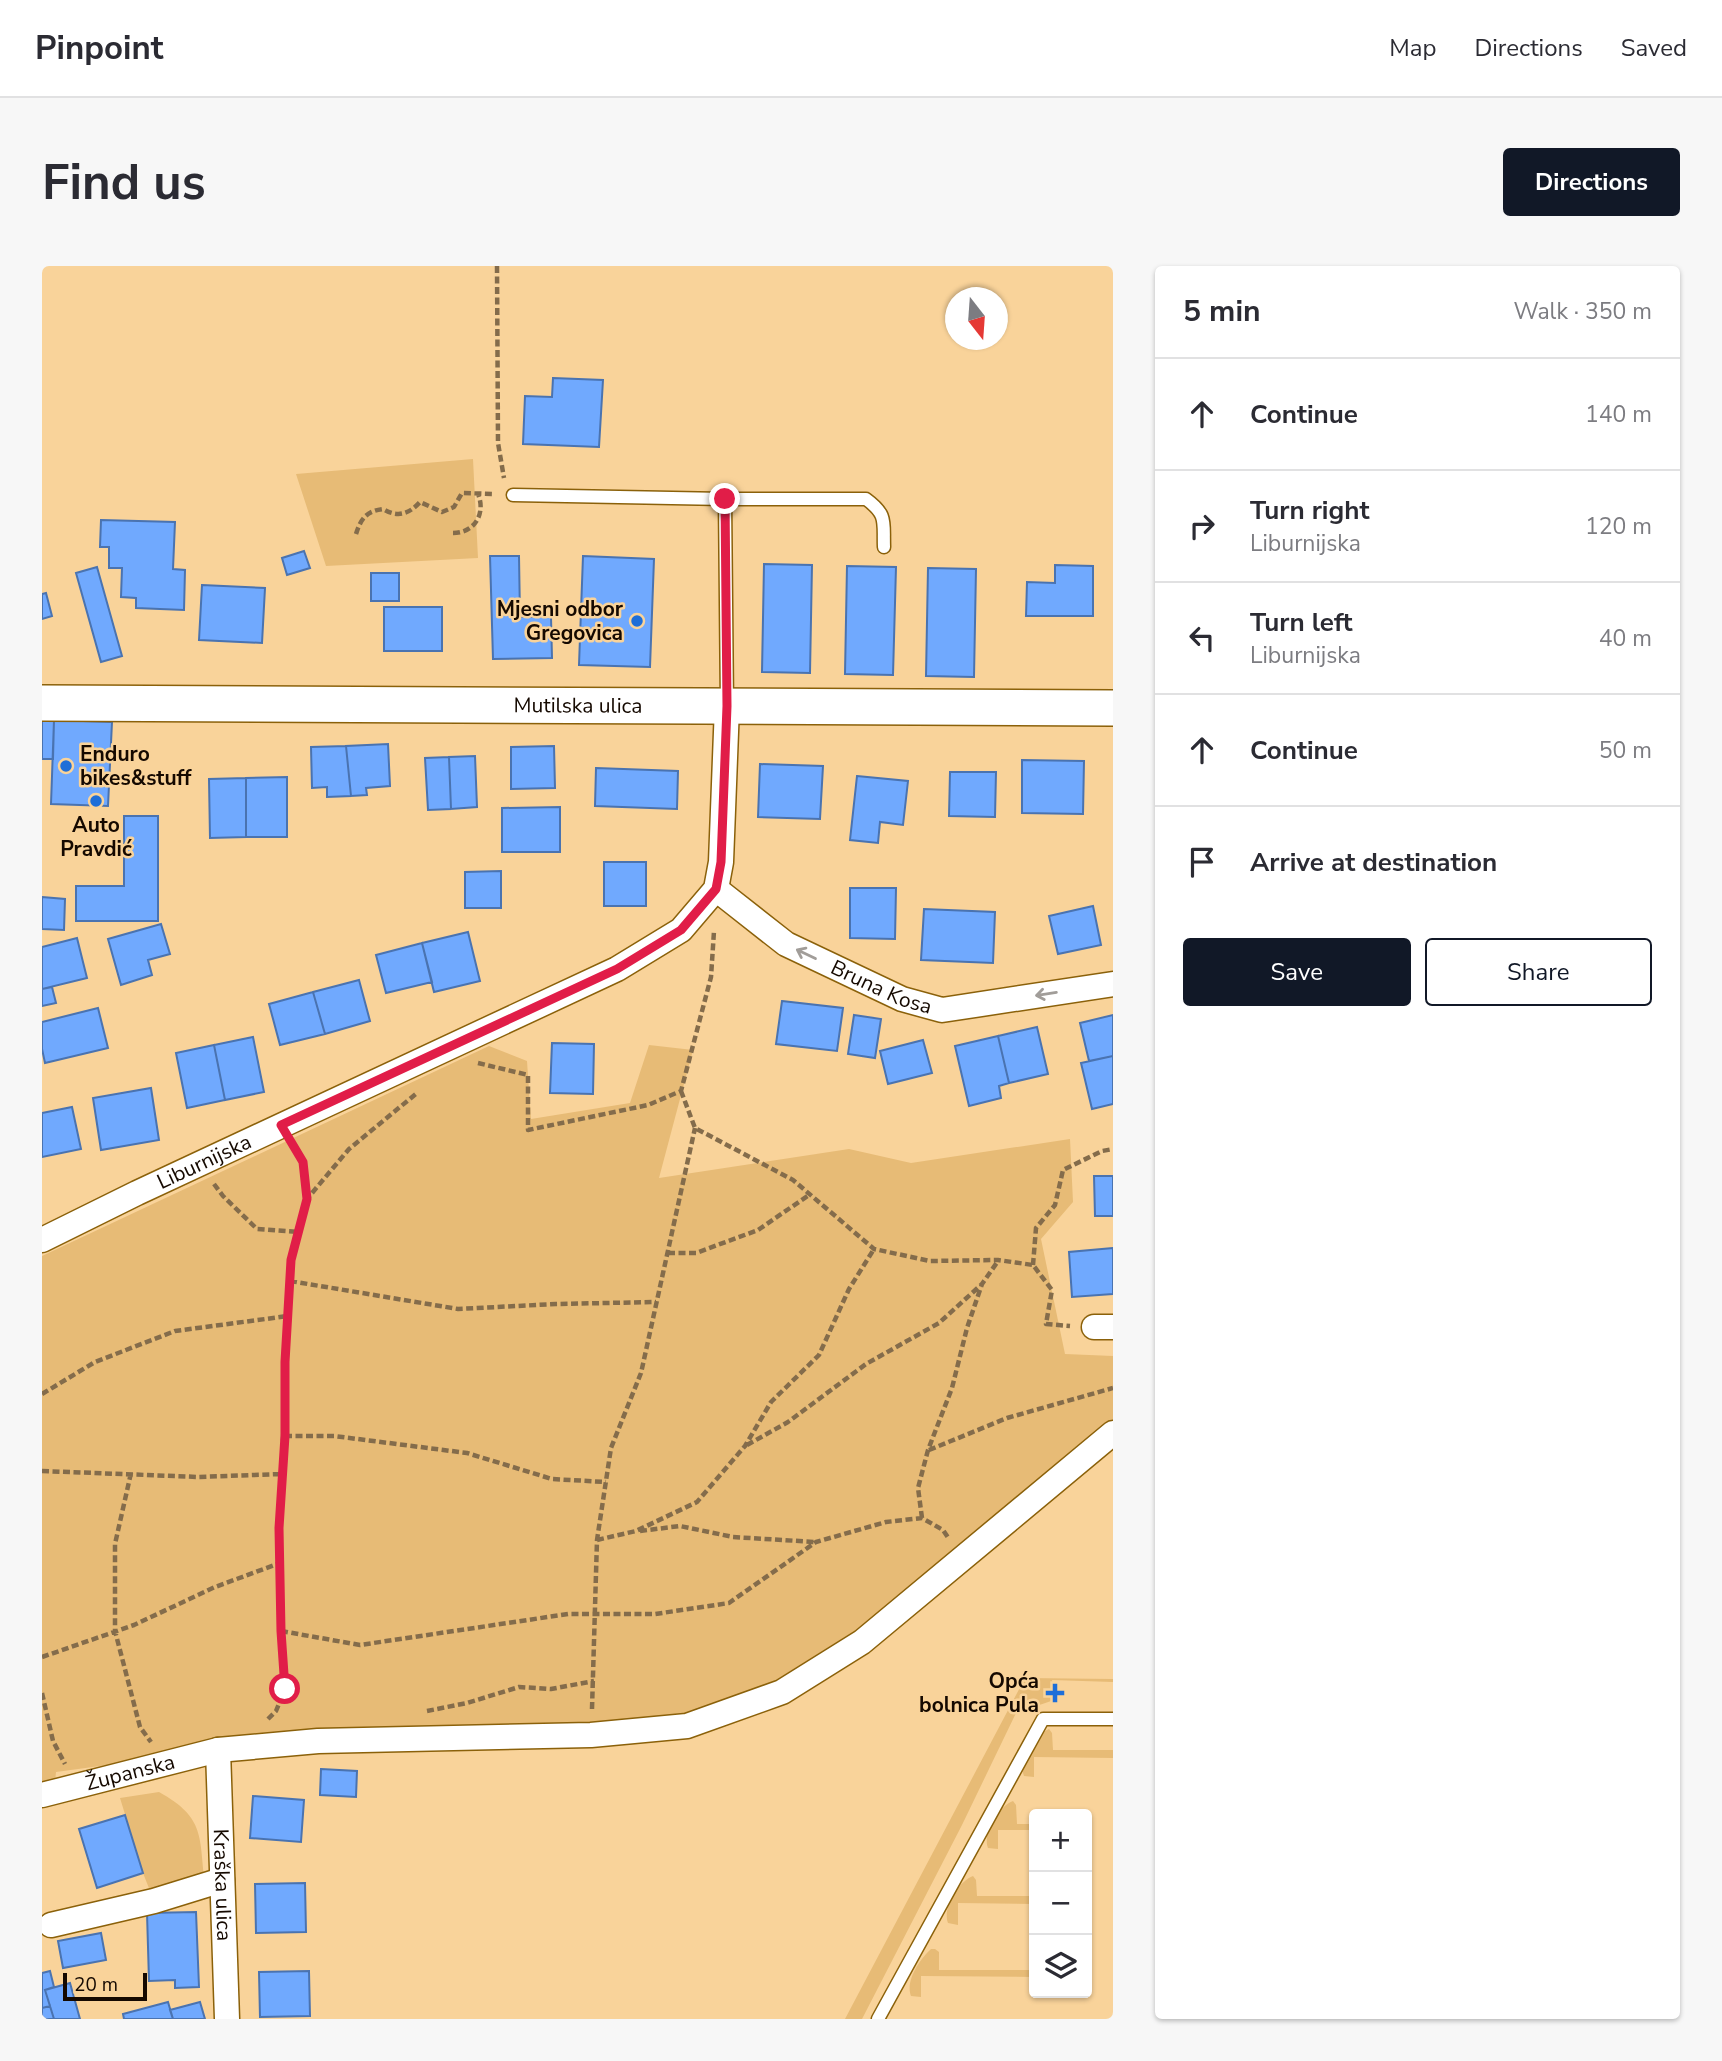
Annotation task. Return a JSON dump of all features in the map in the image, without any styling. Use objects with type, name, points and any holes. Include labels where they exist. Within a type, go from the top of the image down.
[{"type":"main road","name":"Mutilska ulica","points":[[42,703],[1113,708]]},
{"type":"street","points":[[716,889],[721,862],[727,706]]},
{"type":"street","name":"Bruna Kosa","points":[[716,889],[786,944],[902,999],[942,1010],[1113,984]]},
{"type":"street","name":"Liburnijska","points":[[42,1240],[200,1163],[617,969],[681,930],[716,889]]},
{"type":"street","name":"Županska","points":[[42,1795],[230,1749],[318,1741],[591,1735],[687,1726],[782,1692],[863,1642],[1113,1433]]},
{"type":"street","name":"Kraška ulica","points":[[227,2019],[222,1880],[230,1749]]},
{"type":"street","points":[[51,1924],[154,1901],[222,1880]]},
{"type":"lane","points":[[513,495],[866,499],[880,510],[884,547]]},
{"type":"lane","points":[[725,499],[727,706]]},
{"type":"lane","points":[[878,2019],[1043,1719],[1113,1719]]},
{"type":"path","points":[[497,266],[498,443],[502,474],[513,495]]},
{"type":"path","points":[[356,534],[363,518],[372,511],[383,509],[392,514],[405,514],[420,502],[442,512],[454,507],[462,493],[513,495]]},
{"type":"path","points":[[453,533],[462,533],[476,523],[482,506],[478,493]]},
{"type":"path","points":[[591,1735],[597,1539],[611,1448],[641,1373],[695,1128],[681,1091],[711,977],[716,889]]},
{"type":"path","points":[[466,1069],[478,1063],[528,1074],[528,1130],[648,1105],[681,1091]]},
{"type":"path","points":[[307,1199],[349,1149],[418,1092]]},
{"type":"path","points":[[230,1749],[276,1711],[285,1689],[280,1563],[288,1316],[291,1260],[307,1199],[303,1162],[281,1125]]},
{"type":"path","points":[[695,1128],[793,1180],[874,1249],[930,1261],[998,1260],[1033,1265]]},
{"type":"path","points":[[1103,1327],[1046,1324],[1052,1290],[1033,1265],[1035,1228],[1055,1205],[1063,1170],[1102,1151],[1113,1149]]},
{"type":"path","points":[[200,1163],[223,1196],[257,1229],[298,1232]]},
{"type":"path","points":[[667,1253],[696,1253],[758,1230],[809,1195]]},
{"type":"path","points":[[636,1531],[697,1502],[745,1446],[771,1402],[819,1355],[849,1289],[874,1249]]},
{"type":"path","points":[[745,1446],[788,1422],[866,1364],[939,1323],[982,1284],[998,1260]]},
{"type":"path","points":[[290,1281],[458,1309],[656,1302]]},
{"type":"path","points":[[922,1518],[918,1488],[928,1451],[952,1388],[967,1328],[982,1284]]},
{"type":"path","points":[[42,1394],[95,1362],[175,1331],[288,1316]]},
{"type":"path","points":[[928,1451],[1007,1418],[1113,1388]]},
{"type":"path","points":[[285,1436],[334,1436],[467,1453],[552,1479],[606,1482]]},
{"type":"path","points":[[42,1471],[199,1476],[282,1475]]},
{"type":"path","points":[[131,1473],[115,1544],[115,1631],[140,1727],[165,1763]]},
{"type":"path","points":[[281,1631],[360,1645],[404,1640],[472,1626],[596,1612],[655,1614],[729,1603],[816,1542],[886,1522],[922,1518],[943,1530],[965,1558]]},
{"type":"path","points":[[597,1539],[680,1526],[733,1537],[816,1542]]},
{"type":"path","points":[[42,1657],[115,1631],[215,1587],[280,1563]]},
{"type":"path","points":[[423,1713],[519,1687],[551,1689],[594,1681]]},
{"type":"path","points":[[42,1693],[53,1741]]},
{"type":"shaded area","points":[[473,459],[478,558],[326,566],[296,474]]},
{"type":"shaded area","points":[[649,1045],[693,1050],[659,1178],[849,1149],[911,1163],[1070,1139],[1073,1202],[1041,1239],[1065,1354],[1113,1356],[1113,1430],[862,1642],[687,1726],[218,1750],[56,1772],[54,1792],[42,1795],[42,1256],[489,1046],[527,1061],[531,1119],[630,1103]]},
{"type":"shaded area","points":[[1025,1678],[1113,1679],[1113,1682],[1052,1680],[1057,1699],[1016,1713],[962,1825],[862,2019],[845,2019]]},
{"type":"shaded area","points":[[1049,1729],[1052,1733],[1053,1750],[1113,1750],[1113,1758],[1034,1757],[1034,1777],[1024,1776],[1022,1770],[1041,1733]]},
{"type":"shaded area","points":[[159,1792],[174,1801],[193,1820],[200,1841],[205,1885],[154,1901],[120,1798]]},
{"type":"shaded area","points":[[1013,1801],[1016,1805],[1017,1824],[1029,1824],[1029,1830],[998,1830],[998,1849],[988,1848],[987,1835],[993,1821]]},
{"type":"shaded area","points":[[973,1876],[976,1880],[977,1896],[1029,1896],[1029,1904],[958,1903],[958,1925],[948,1923],[947,1910],[953,1896]]},
{"type":"shaded area","points":[[931,1949],[935,1949],[939,1952],[939,1970],[1029,1970],[1029,1977],[921,1976],[921,1997],[911,1996],[912,1977],[922,1958]]},
{"type":"building","points":[[553,378],[603,380],[599,447],[523,444],[525,396],[552,397]]},
{"type":"building","points":[[101,520],[175,522],[173,569],[185,570],[184,610],[136,608],[136,598],[121,597],[122,568],[109,568],[109,547],[100,547]]},
{"type":"building","points":[[304,551],[310,568],[287,575],[282,558]]},
{"type":"building","points":[[490,556],[519,556],[520,617],[551,617],[552,658],[493,659]]},
{"type":"building","points":[[583,556],[654,559],[650,667],[579,665]]},
{"type":"building","points":[[764,564],[812,565],[810,673],[762,672]]},
{"type":"building","points":[[1055,565],[1093,566],[1093,616],[1026,616],[1027,582],[1055,583]]},
{"type":"building","points":[[847,566],[896,567],[893,675],[845,674]]},
{"type":"building","points":[[97,567],[122,656],[101,662],[76,573]]},
{"type":"building","points":[[928,568],[976,569],[974,677],[926,676]]},
{"type":"building","points":[[371,573],[399,573],[399,601],[371,601]]},
{"type":"building","points":[[202,585],[265,588],[262,643],[199,640]]},
{"type":"building","points":[[46,593],[52,616],[42,619],[42,594]]},
{"type":"building","points":[[384,607],[442,607],[442,651],[384,651]]},
{"type":"building","points":[[42,719],[54,720],[53,759],[42,759]]},
{"type":"building","points":[[54,720],[112,722],[108,806],[51,804]]},
{"type":"building","points":[[388,744],[390,786],[366,788],[367,795],[351,796],[346,746]]},
{"type":"building","points":[[346,746],[351,796],[327,797],[327,787],[312,788],[311,747]]},
{"type":"building","points":[[554,746],[555,788],[511,789],[511,747]]},
{"type":"building","points":[[475,756],[477,807],[451,809],[449,757]]},
{"type":"building","points":[[449,757],[451,809],[428,810],[425,758]]},
{"type":"building","points":[[1022,760],[1084,761],[1083,814],[1022,813]]},
{"type":"building","points":[[760,764],[823,766],[820,819],[758,817]]},
{"type":"building","points":[[596,768],[678,771],[677,809],[595,806]]},
{"type":"building","points":[[950,772],[996,772],[995,817],[949,816]]},
{"type":"building","points":[[857,776],[908,781],[903,825],[880,822],[878,843],[850,840]]},
{"type":"building","points":[[287,777],[287,837],[246,837],[246,778]]},
{"type":"building","points":[[246,778],[246,837],[210,838],[209,779]]},
{"type":"building","points":[[560,807],[560,852],[502,852],[502,808]]},
{"type":"building","points":[[124,816],[158,816],[158,921],[76,921],[76,886],[124,886]]},
{"type":"building","points":[[604,862],[646,862],[646,906],[604,906]]},
{"type":"building","points":[[501,871],[501,908],[465,908],[465,872]]},
{"type":"building","points":[[850,888],[896,888],[895,939],[850,938]]},
{"type":"building","points":[[42,897],[65,899],[64,930],[42,929]]},
{"type":"building","points":[[1093,906],[1101,945],[1058,954],[1049,916]]},
{"type":"building","points":[[924,909],[995,912],[993,963],[921,960]]},
{"type":"building","points":[[161,924],[170,954],[148,960],[152,975],[121,985],[108,939]]},
{"type":"building","points":[[468,932],[480,981],[434,992],[422,943]]},
{"type":"building","points":[[77,938],[87,978],[42,989],[42,947]]},
{"type":"building","points":[[422,943],[432,982],[386,993],[376,955]]},
{"type":"building","points":[[359,980],[370,1021],[325,1034],[313,992]]},
{"type":"building","points":[[52,987],[56,1003],[42,1006],[42,989]]},
{"type":"building","points":[[313,992],[325,1034],[280,1045],[269,1004]]},
{"type":"building","points":[[782,1001],[843,1008],[837,1051],[776,1044]]},
{"type":"building","points":[[98,1008],[108,1048],[45,1063],[42,1022]]},
{"type":"building","points":[[854,1015],[881,1019],[875,1058],[848,1054]]},
{"type":"building","points":[[1113,1015],[1113,1056],[1089,1061],[1080,1023]]},
{"type":"building","points":[[1037,1027],[1048,1074],[1009,1083],[998,1036]]},
{"type":"building","points":[[998,1036],[1009,1083],[999,1086],[1001,1098],[969,1106],[955,1046]]},
{"type":"building","points":[[253,1037],[264,1092],[225,1100],[214,1045]]},
{"type":"building","points":[[923,1040],[932,1073],[888,1084],[880,1051]]},
{"type":"building","points":[[552,1043],[594,1044],[593,1094],[550,1093]]},
{"type":"building","points":[[214,1045],[225,1100],[187,1108],[176,1053]]},
{"type":"building","points":[[1113,1056],[1113,1104],[1092,1109],[1081,1063]]},
{"type":"building","points":[[151,1088],[159,1140],[101,1150],[93,1098]]},
{"type":"building","points":[[72,1107],[81,1149],[42,1157],[42,1113]]},
{"type":"building","points":[[1094,1176],[1113,1176],[1113,1216],[1095,1216]]},
{"type":"building","points":[[1113,1248],[1113,1294],[1072,1297],[1069,1252]]},
{"type":"building","points":[[321,1769],[357,1771],[356,1797],[320,1795]]},
{"type":"building","points":[[253,1796],[304,1800],[301,1842],[250,1838]]},
{"type":"building","points":[[125,1815],[143,1873],[97,1888],[79,1829]]},
{"type":"building","points":[[305,1883],[306,1932],[256,1933],[255,1884]]},
{"type":"building","points":[[196,1912],[199,1987],[175,1988],[175,1980],[149,1981],[147,1913]]},
{"type":"building","points":[[101,1933],[106,1960],[63,1968],[58,1941]]},
{"type":"building","points":[[50,1971],[54,1987],[45,1990],[50,2006],[42,2008],[42,1973]]},
{"type":"building","points":[[309,1971],[310,2016],[260,2017],[259,1972]]},
{"type":"building","points":[[70,1983],[80,2019],[54,2019],[45,1990]]},
{"type":"building","points":[[168,2002],[173,2019],[124,2019],[123,2014]]},
{"type":"building","points":[[200,2002],[205,2019],[173,2019],[170,2010]]},
{"type":"building","points":[[50,2006],[54,2019],[42,2019],[42,2008]]},
{"type":"place","name":"Mjesni odbor Gregovica","points":[[637,621]]},
{"type":"place","name":"Enduro bikes&stuff","points":[[66,766]]},
{"type":"place","name":"Auto Pravdić","points":[[96,801]]},
{"type":"place","name":"Opća bolnica Pula","points":[[1055,1693]]},
{"type":"route","points":[[285,1689],[279,1528],[285,1436],[285,1362],[291,1260],[307,1199],[303,1162],[281,1125],[617,969],[681,930],[716,889],[721,862],[727,706],[725,499]]}]
